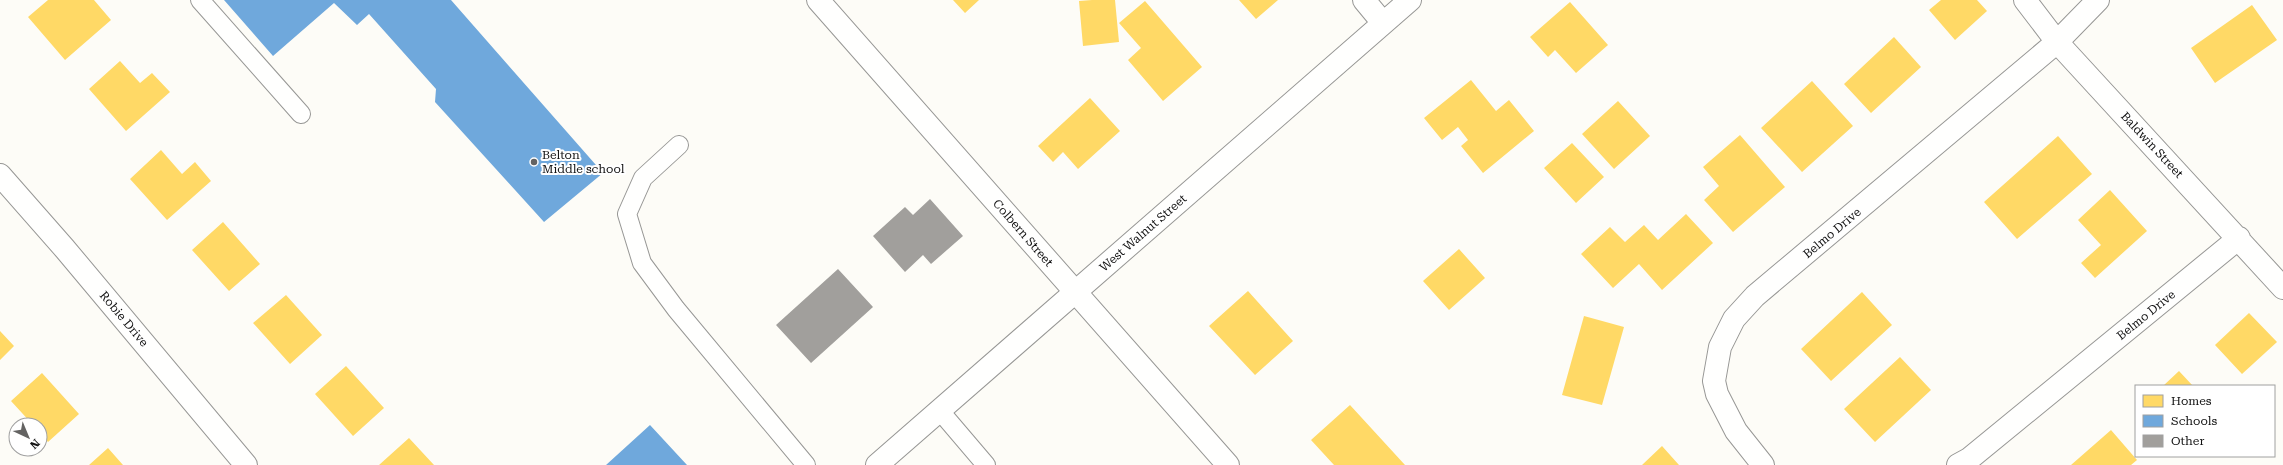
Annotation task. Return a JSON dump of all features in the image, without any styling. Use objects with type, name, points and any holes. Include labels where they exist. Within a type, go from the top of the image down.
[{"type":"street","name":"Colbern Street","points":[[818,0],[1228,465]]},
{"type":"street","points":[[1364,0],[1383,23]]},
{"type":"street","name":"West Walnut Street","points":[[877,465],[1410,0]]},
{"type":"street","name":"Baldwin Street","points":[[2025,0],[2057,42],[2239,238],[2283,288]]},
{"type":"street","name":"Belmo Drive","points":[[1763,465],[1736,431],[1717,394],[1714,381],[1720,347],[1734,319],[1755,296],[2057,42],[2098,0]]},
{"type":"street","name":"Robie Drive","points":[[0,175],[70,255],[246,465]]},
{"type":"street","name":"Belmo Drive","points":[[1958,465],[1969,459],[2239,238]]},
{"type":"lane","points":[[200,0],[301,114]]},
{"type":"lane","points":[[679,145],[643,178],[627,214],[642,263],[676,309],[806,465]]},
{"type":"lane","points":[[940,411],[986,465]]},
{"type":"building: Homes","points":[[48,0],[94,0],[111,20],[65,60],[28,17]]},
{"type":"building: Homes","points":[[953,0],[979,0],[965,13]]},
{"type":"building: Homes","points":[[1115,0],[1119,42],[1083,46],[1079,1]]},
{"type":"building: Homes","points":[[1239,0],[1278,0],[1256,19]]},
{"type":"building: Homes","points":[[1941,0],[1977,0],[1987,11],[1955,40],[1929,10]]},
{"type":"building: Homes","points":[[1145,1],[1202,67],[1163,101],[1128,60],[1141,48],[1119,23]]},
{"type":"building: Homes","points":[[1570,2],[1608,45],[1576,73],[1555,50],[1548,57],[1530,37]]},
{"type":"building: Homes","points":[[2252,5],[2277,40],[2215,83],[2191,48]]},
{"type":"building: Homes","points":[[1894,37],[1921,67],[1871,113],[1844,84]]},
{"type":"building: Homes","points":[[120,61],[140,83],[152,73],[170,92],[126,131],[89,89]]},
{"type":"building: Homes","points":[[1471,80],[1496,111],[1509,100],[1534,131],[1483,173],[1461,146],[1468,140],[1458,127],[1442,140],[1424,118]]},
{"type":"building: Homes","points":[[1812,81],[1853,126],[1802,172],[1761,128]]},
{"type":"building: Homes","points":[[1090,98],[1120,131],[1078,169],[1063,152],[1053,162],[1038,146]]},
{"type":"building: Homes","points":[[1618,101],[1650,136],[1614,169],[1582,134]]},
{"type":"building: Homes","points":[[1740,135],[1785,187],[1733,232],[1704,200],[1719,186],[1703,167]]},
{"type":"building: Homes","points":[[2058,136],[2092,174],[2017,239],[1984,202]]},
{"type":"building: Homes","points":[[1572,143],[1604,177],[1576,203],[1544,168]]},
{"type":"building: Homes","points":[[161,150],[182,174],[195,162],[211,181],[167,220],[130,179]]},
{"type":"building: Homes","points":[[2110,190],[2147,231],[2095,278],[2081,263],[2101,245],[2078,220]]},
{"type":"building: Homes","points":[[1686,214],[1713,243],[1662,290],[1639,264],[1613,288],[1581,254],[1610,227],[1625,242],[1644,225],[1658,240]]},
{"type":"building: Homes","points":[[223,222],[260,264],[229,291],[192,250]]},
{"type":"building: Homes","points":[[1459,249],[1485,278],[1449,310],[1423,281]]},
{"type":"building: Homes","points":[[1248,291],[1293,341],[1255,375],[1209,326]]},
{"type":"building: Homes","points":[[1862,292],[1892,325],[1831,381],[1801,349]]},
{"type":"building: Homes","points":[[286,295],[322,335],[290,364],[253,323]]},
{"type":"building: Homes","points":[[2249,313],[2277,342],[2242,374],[2215,345]]},
{"type":"building: Homes","points":[[1584,316],[1624,327],[1602,405],[1562,395]]},
{"type":"building: Homes","points":[[0,331],[14,346],[0,360]]},
{"type":"building: Homes","points":[[1900,357],[1931,390],[1875,442],[1844,409]]},
{"type":"building: Homes","points":[[346,366],[384,408],[353,436],[315,394]]},
{"type":"building: Homes","points":[[2179,371],[2192,385],[2164,385]]},
{"type":"building: Homes","points":[[42,373],[79,414],[48,442],[48,417],[26,417],[11,401]]},
{"type":"building: Homes","points":[[1350,405],[1405,465],[1334,465],[1311,440]]},
{"type":"building: Homes","points":[[2111,430],[2137,460],[2131,465],[2071,465]]},
{"type":"building: Homes","points":[[409,438],[434,465],[379,465]]},
{"type":"building: Homes","points":[[1662,446],[1679,465],[1642,465]]},
{"type":"building: Homes","points":[[108,448],[123,465],[89,465]]},
{"type":"building: Schools","points":[[224,0],[451,0],[603,173],[544,222],[435,102],[436,89],[369,14],[357,25],[334,3],[273,56]]},
{"type":"building: Schools","points":[[650,425],[687,465],[606,465]]},
{"type":"building: Other","points":[[930,199],[963,236],[931,264],[923,255],[905,272],[873,236],[905,207],[913,215]]},
{"type":"building: Other","points":[[838,269],[873,307],[811,363],[776,325]]},
{"type":"place","name":"Belton Middle school","points":[[534,162]]}]
